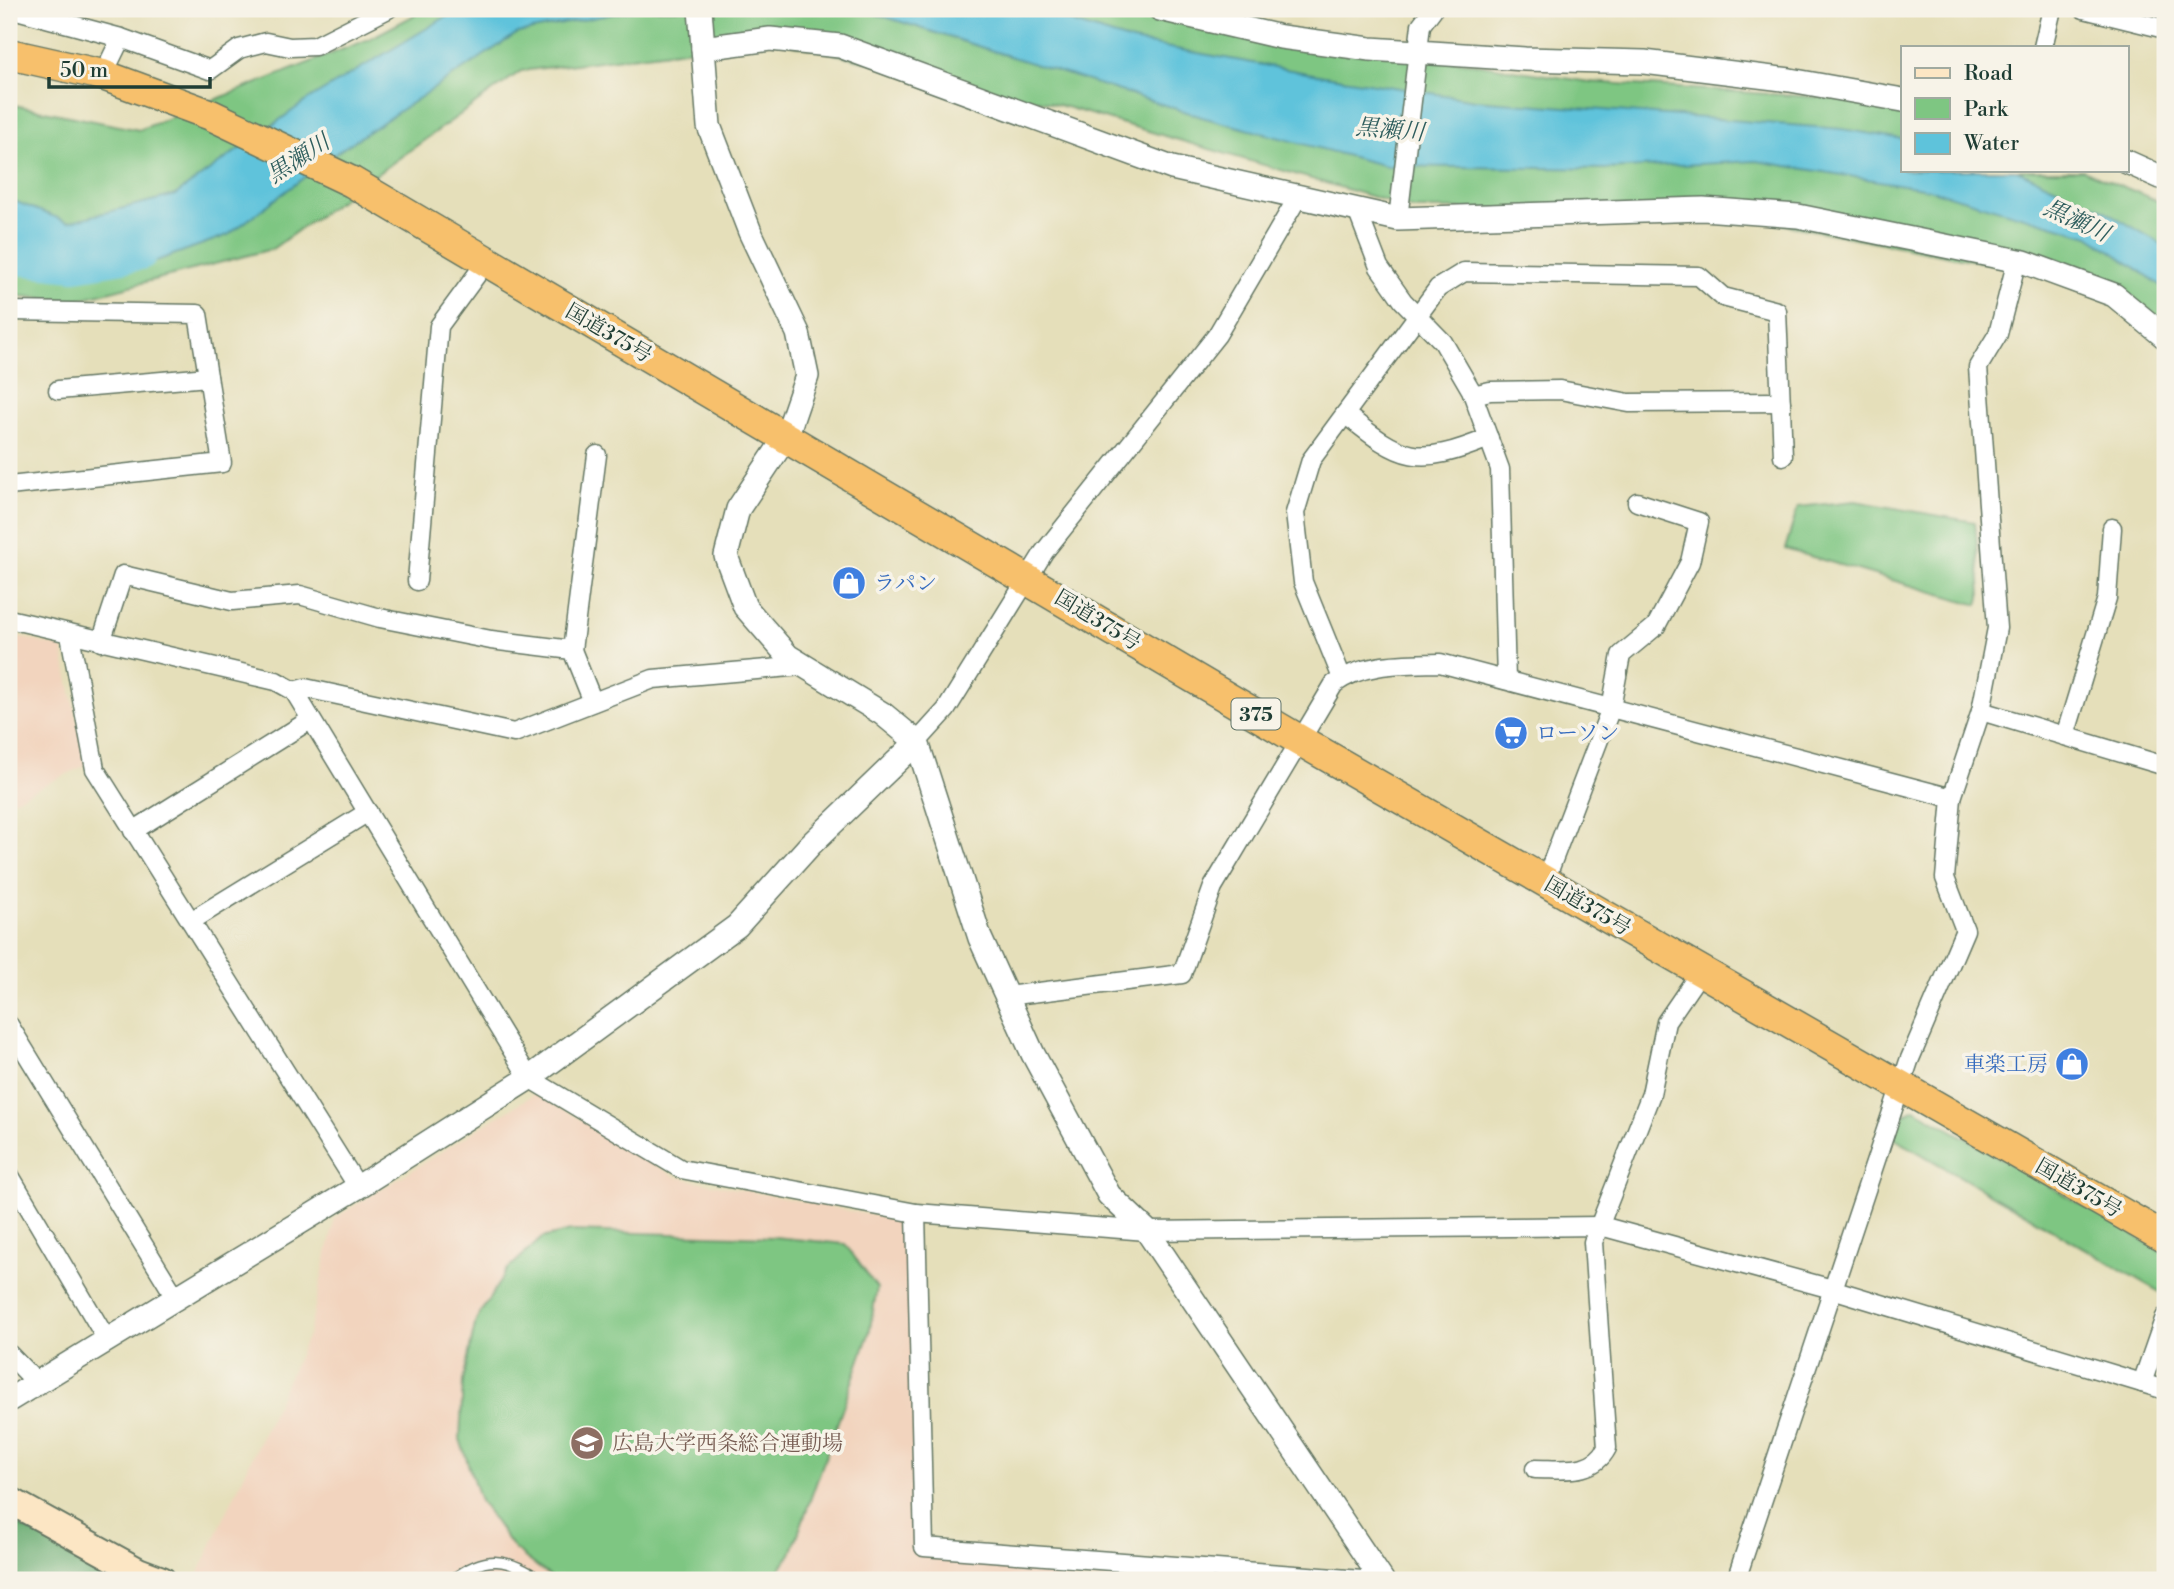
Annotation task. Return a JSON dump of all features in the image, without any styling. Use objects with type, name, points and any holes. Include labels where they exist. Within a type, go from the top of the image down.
[{"type":"highway","name":"国道375号","points":[[9,54],[103,75],[211,115],[352,182],[1301,741],[2165,1238]]},
{"type":"main road","points":[[9,1500],[138,1571],[162,1580]]},
{"type":"street","points":[[13,9],[121,37],[210,70],[239,49],[266,42],[290,47],[315,46],[388,9]]},
{"type":"street","points":[[700,9],[709,126],[750,232],[798,333],[807,376],[786,438],[738,509],[726,556],[745,607],[788,656],[883,714],[917,742],[980,937],[1032,1054],[1109,1195],[1147,1231],[1382,1580]]},
{"type":"street","points":[[1160,9],[1281,37],[1418,56],[1644,62],[1790,80],[1901,100]]},
{"type":"street","points":[[1399,211],[1421,24],[1433,9]]},
{"type":"street","points":[[2043,46],[2052,9]]},
{"type":"street","points":[[2084,9],[2165,29]]},
{"type":"street","points":[[103,75],[121,37]]},
{"type":"street","points":[[703,48],[770,39],[840,46],[1172,168],[1357,210],[1703,209],[1798,216],[2017,260],[2114,295],[2165,337]]},
{"type":"street","points":[[2128,162],[2165,179]]},
{"type":"street","points":[[9,1400],[359,1186],[529,1078],[737,926],[810,845],[917,742],[946,710],[1026,577],[1217,335],[1298,197]]},
{"type":"street","points":[[1357,210],[1379,267],[1417,316],[1443,342],[1473,395],[1500,469],[1506,680]]},
{"type":"street","points":[[1736,1580],[1900,1085],[1965,930],[1945,878],[1952,798],[1981,711],[1997,628],[1978,367],[1998,334],[2017,260]]},
{"type":"street","points":[[418,581],[439,326],[486,262]]},
{"type":"street","points":[[1342,678],[1303,582],[1295,513],[1311,460],[1438,288],[1464,272],[1699,276],[1723,297],[1777,311],[1783,456]]},
{"type":"street","points":[[9,311],[198,314],[222,463],[9,486]]},
{"type":"street","points":[[58,390],[208,377]]},
{"type":"street","points":[[1473,395],[1490,391],[1560,390],[1629,403],[1781,402]]},
{"type":"street","points":[[1345,414],[1385,446],[1417,458],[1454,452],[1489,438]]},
{"type":"street","points":[[593,702],[572,650],[597,455]]},
{"type":"street","points":[[1545,881],[1611,708],[1621,655],[1656,626],[1689,562],[1699,522],[1637,502]]},
{"type":"street","points":[[2065,736],[2107,598],[2112,527]]},
{"type":"street","points":[[101,642],[123,575],[232,601],[300,595],[380,618],[491,640],[572,650]]},
{"type":"street","points":[[9,619],[276,681],[294,691],[529,1078],[681,1169],[916,1213],[1147,1231],[1601,1226],[1832,1289],[2165,1390]]},
{"type":"street","points":[[69,635],[95,769],[359,1186]]},
{"type":"street","points":[[1007,996],[1182,974],[1213,887],[1334,684],[1349,673],[1405,664],[1440,663],[1952,798]]},
{"type":"street","points":[[294,691],[305,688],[514,733],[653,679],[802,666]]},
{"type":"street","points":[[1981,711],[2165,766]]},
{"type":"street","points":[[133,831],[310,720]]},
{"type":"street","points":[[191,921],[368,812]]},
{"type":"street","points":[[1535,1469],[1586,1468],[1600,1461],[1607,1448],[1593,1242],[1651,1094],[1666,1022],[1701,971]]},
{"type":"street","points":[[9,1025],[176,1298]]},
{"type":"street","points":[[9,1174],[107,1340]]},
{"type":"street","points":[[916,1213],[924,1547],[1362,1580]]},
{"type":"street","points":[[2142,1383],[2165,1318]]},
{"type":"street","points":[[9,1354],[37,1383]]},
{"type":"lane","points":[[452,1580],[463,1572],[496,1561],[516,1563],[541,1580]]},
{"type":"shaded area","points":[[9,634],[62,648],[86,765],[9,802]]},
{"type":"shaded area","name":"広島大学西条総合運動場","points":[[536,1093],[676,1177],[906,1222],[921,1553],[1183,1580],[210,1580],[198,1575],[309,1333],[335,1218]]},
{"type":"green space","points":[[426,9],[1182,9],[1232,25],[1589,82],[1901,103],[1901,172],[2088,172],[2165,204],[2165,329],[2114,287],[1703,209],[1414,209],[1059,105],[770,39],[521,71],[272,249],[73,301],[9,295],[9,104],[139,130],[369,39]]},
{"type":"green space","points":[[1855,501],[1975,522],[1981,594],[1978,605],[1785,549],[1798,507]]},
{"type":"green space","points":[[1915,1109],[2165,1253],[2165,1295],[1892,1137],[1900,1117]]},
{"type":"green space","points":[[571,1231],[774,1237],[845,1244],[877,1288],[869,1334],[791,1554],[771,1580],[555,1580],[514,1549],[480,1501],[460,1439],[463,1381],[476,1320],[507,1270],[542,1238]]},
{"type":"green space","points":[[9,1520],[123,1580],[9,1580]]},
{"type":"water","points":[[459,9],[637,9],[518,33],[339,151],[228,235],[148,264],[9,255],[9,199],[68,222],[175,195],[306,101]]},
{"type":"water","points":[[860,9],[1030,9],[1132,41],[1475,100],[1842,129],[1901,139],[1901,172],[2021,172],[2100,208],[2165,246],[2165,288],[2089,236],[1928,189],[1756,161],[1606,169],[1386,166],[1205,118]]},
{"type":"waterway","name":"黒瀬川","points":[[9,255],[75,262],[140,251]]},
{"type":"place","name":"ラパン","points":[[849,583]]},
{"type":"place","name":"ローソン","points":[[1511,733]]},
{"type":"place","name":"車楽工房","points":[[2072,1064]]},
{"type":"place","name":"広島大学西条総合運動場","points":[[587,1443]]}]
